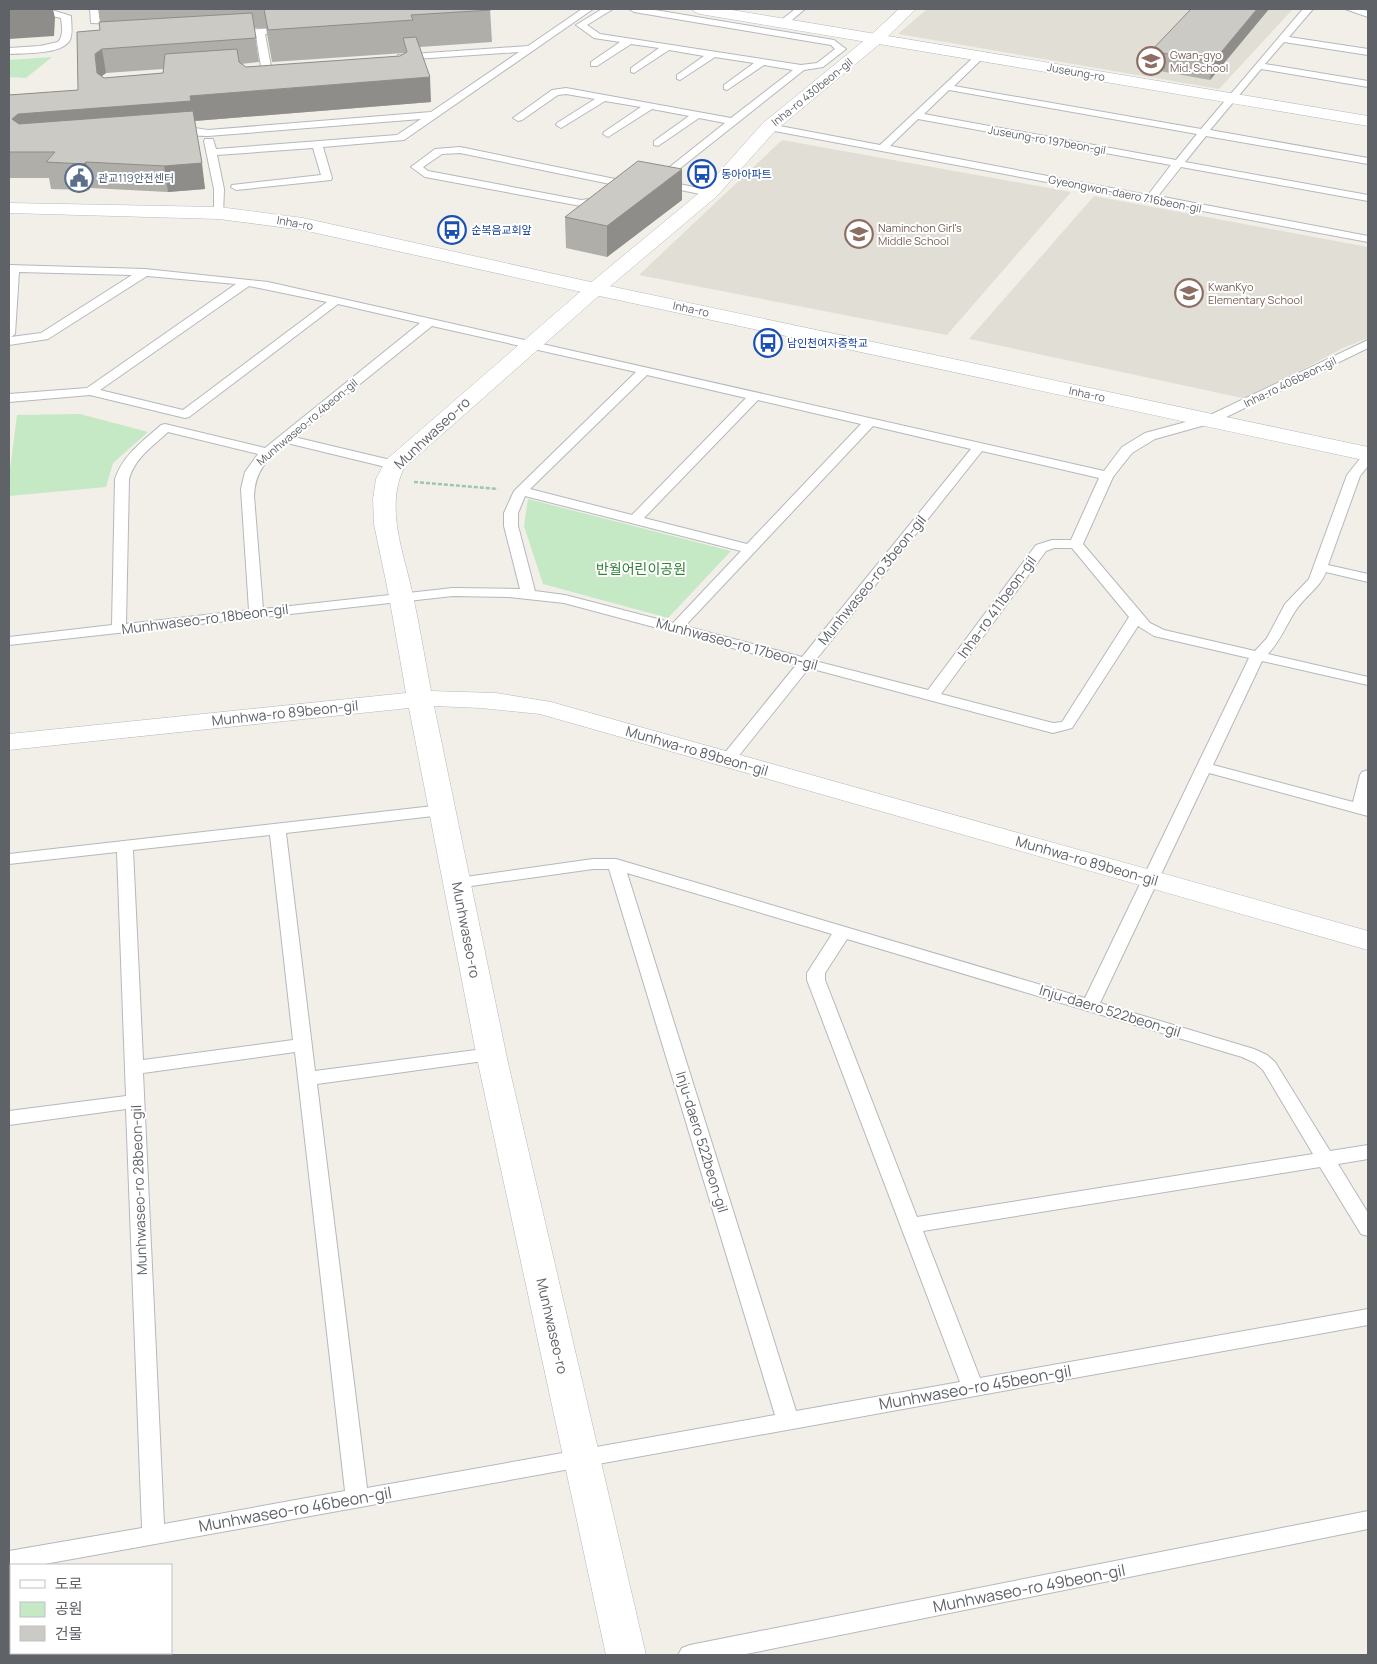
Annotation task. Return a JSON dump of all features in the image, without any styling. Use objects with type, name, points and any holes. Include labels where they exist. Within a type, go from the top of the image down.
[{"type":"street","name":"Juseung-ro","points":[[700,9],[1368,121]]},
{"type":"street","name":"Inha-ro 430beon-gil","points":[[595,288],[710,193],[769,128],[877,38],[908,9]]},
{"type":"street","name":"Inha-ro","points":[[9,208],[220,213],[303,224],[1368,454]]},
{"type":"street","name":"Munhwaseo-ro","points":[[595,288],[391,472],[384,499],[385,524],[402,596],[420,699],[491,1054],[626,1655]]},
{"type":"street","name":"Munhwa-ro 89beon-gil","points":[[9,742],[420,699],[499,700],[542,707],[1368,941]]},
{"type":"lane","points":[[95,9],[94,21],[129,21]]},
{"type":"lane","points":[[211,152],[400,138],[588,9]]},
{"type":"lane","points":[[608,9],[581,25],[597,36],[801,68],[820,65],[841,49],[834,43],[634,9]]},
{"type":"lane","points":[[783,23],[800,9]]},
{"type":"lane","points":[[1150,199],[1231,98],[1308,9]]},
{"type":"lane","points":[[1350,9],[1368,14]]},
{"type":"lane","points":[[9,16],[52,13],[66,16],[66,39],[61,45],[54,48],[9,51]]},
{"type":"lane","points":[[221,34],[299,29]]},
{"type":"lane","points":[[260,32],[266,67]]},
{"type":"lane","points":[[1283,39],[1368,52]]},
{"type":"lane","points":[[594,64],[629,41]]},
{"type":"lane","points":[[634,70],[667,47]]},
{"type":"lane","points":[[394,61],[528,49]]},
{"type":"lane","points":[[680,77],[713,54]]},
{"type":"lane","points":[[881,149],[980,56]]},
{"type":"lane","points":[[727,87],[762,62]]},
{"type":"lane","points":[[1260,66],[1368,84]]},
{"type":"lane","points":[[651,182],[801,68]]},
{"type":"lane","points":[[946,87],[1368,160]]},
{"type":"lane","points":[[518,118],[555,92],[566,91],[733,121]]},
{"type":"lane","points":[[561,126],[603,98]]},
{"type":"lane","points":[[608,134],[650,106]]},
{"type":"lane","points":[[162,134],[192,131],[208,133],[434,115]]},
{"type":"lane","points":[[658,143],[697,115]]},
{"type":"lane","name":"Juseung-ro 197beon-gil","points":[[916,116],[1368,198]]},
{"type":"lane","name":"Gyeongwon-daero 716beon-gil","points":[[769,128],[1368,239]]},
{"type":"lane","points":[[208,133],[219,189],[220,213]]},
{"type":"lane","points":[[236,187],[327,178],[317,144]]},
{"type":"lane","points":[[460,150],[624,183],[593,202],[581,203],[425,174],[416,167],[440,151],[460,150]]},
{"type":"lane","points":[[651,182],[710,193]]},
{"type":"lane","points":[[9,334],[11,268],[145,272],[247,282],[1107,476]]},
{"type":"lane","points":[[9,341],[44,336],[145,272]]},
{"type":"lane","points":[[90,391],[247,282]]},
{"type":"lane","points":[[9,398],[90,391],[184,414],[335,301]]},
{"type":"lane","name":"Munhwaseo-ro 4beon-gil","points":[[256,613],[247,484],[250,472],[256,462],[267,452],[429,322]]},
{"type":"lane","name":"Inha-ro 406beon-gil","points":[[1212,419],[1368,344]]},
{"type":"lane","points":[[528,593],[511,526],[511,513],[521,491],[644,371]]},
{"type":"lane","points":[[635,520],[755,396]]},
{"type":"lane","points":[[1212,419],[1150,436],[1127,450],[1107,476],[1076,544],[1145,626],[1159,633],[1368,681]]},
{"type":"lane","points":[[676,628],[870,422]]},
{"type":"lane","points":[[118,629],[122,479],[126,467],[134,456],[165,428],[267,452]]},
{"type":"lane","points":[[284,438],[391,472]]},
{"type":"lane","name":"Munhwaseo-ro 3beon-gil","points":[[727,760],[979,447]]},
{"type":"lane","points":[[1090,1005],[1257,657],[1272,640],[1290,607],[1316,580],[1354,475],[1368,458]]},
{"type":"lane","points":[[521,491],[750,549]]},
{"type":"lane","name":"Inha-ro 411beon-gil","points":[[932,696],[1040,548],[1052,544],[1076,544]]},
{"type":"lane","points":[[1320,567],[1368,578]]},
{"type":"lane","name":"Munhwaseo-ro 17beon-gil","points":[[402,596],[496,591],[528,593],[565,599],[1053,728],[1068,725],[1136,616]]},
{"type":"lane","name":"Munhwaseo-ro 18beon-gil","points":[[9,641],[402,596]]},
{"type":"lane","points":[[1204,767],[1363,810],[1368,775]]},
{"type":"lane","points":[[9,859],[442,810]]},
{"type":"lane","points":[[276,829],[357,1498]]},
{"type":"lane","name":"Munhwaseo-ro 28beon-gil","points":[[125,846],[153,1535]]},
{"type":"lane","name":"Inju-daero 522beon-gil","points":[[457,884],[593,864],[616,864],[1248,1053],[1261,1059],[1269,1066],[1368,1229]]},
{"type":"lane","name":"Inju-daero 522beon-gil","points":[[616,864],[788,1421]]},
{"type":"lane","points":[[843,931],[816,973],[816,980],[973,1388]]},
{"type":"lane","points":[[134,1068],[303,1046]]},
{"type":"lane","points":[[307,1078],[491,1054]]},
{"type":"lane","points":[[9,1118],[135,1102]]},
{"type":"lane","points":[[910,1226],[1368,1152]]},
{"type":"lane","name":"Munhwaseo-ro 45beon-gil","points":[[581,1457],[1368,1317]]},
{"type":"lane","name":"Munhwaseo-ro 46beon-gil","points":[[9,1561],[581,1457]]},
{"type":"lane","name":"Munhwaseo-ro 49beon-gil","points":[[690,1655],[1368,1520]]},
{"type":"path","points":[[391,472],[521,491]]},
{"type":"shaded area","name":"Gwan-gyo Mid. School","points":[[927,9],[1293,9],[1219,89],[898,34]]},
{"type":"shaded area","name":"Naminchon Girl's Middle School","points":[[782,140],[1071,192],[947,335],[639,275]]},
{"type":"shaded area","name":"KwanKyo Elementary School","points":[[1094,196],[1368,247],[1368,338],[1343,348],[1247,399],[969,339]]},
{"type":"green space","points":[[52,57],[26,78],[9,77],[9,60]]},
{"type":"green space","points":[[80,414],[148,432],[113,463],[106,487],[9,496],[9,478],[17,415]]},
{"type":"green space","name":"반월어린이공원","points":[[528,499],[731,551],[668,618],[543,584],[524,526]]},
{"type":"building","points":[[264,9],[491,10],[411,15],[413,20],[268,30]]},
{"type":"building","points":[[1191,9],[1257,9],[1213,62],[1151,51]]},
{"type":"building","points":[[252,13],[256,38],[102,49],[95,54],[97,73],[104,78],[163,73],[165,54],[237,49],[239,62],[246,67],[400,56],[407,52],[403,38],[416,37],[430,77],[190,96],[191,101],[18,114],[12,119],[19,124],[193,111],[202,163],[164,166],[46,162],[55,152],[9,152],[9,95],[78,90],[77,32],[100,30],[99,22]]},
{"type":"building","points":[[638,161],[682,169],[607,226],[565,217]]},
{"type":"place","name":"Gwan-gyo Mid. School","points":[[1151,61]]},
{"type":"place","name":"동아아파트","points":[[702,174]]},
{"type":"place","name":"관교119안전센터","points":[[79,178]]},
{"type":"place","name":"순복음교회앞","points":[[452,230]]},
{"type":"place","name":"Naminchon Girl's Middle School","points":[[859,234]]},
{"type":"place","name":"KwanKyo Elementary School","points":[[1189,293]]},
{"type":"place","name":"남인천여자중학교","points":[[768,343]]}]
